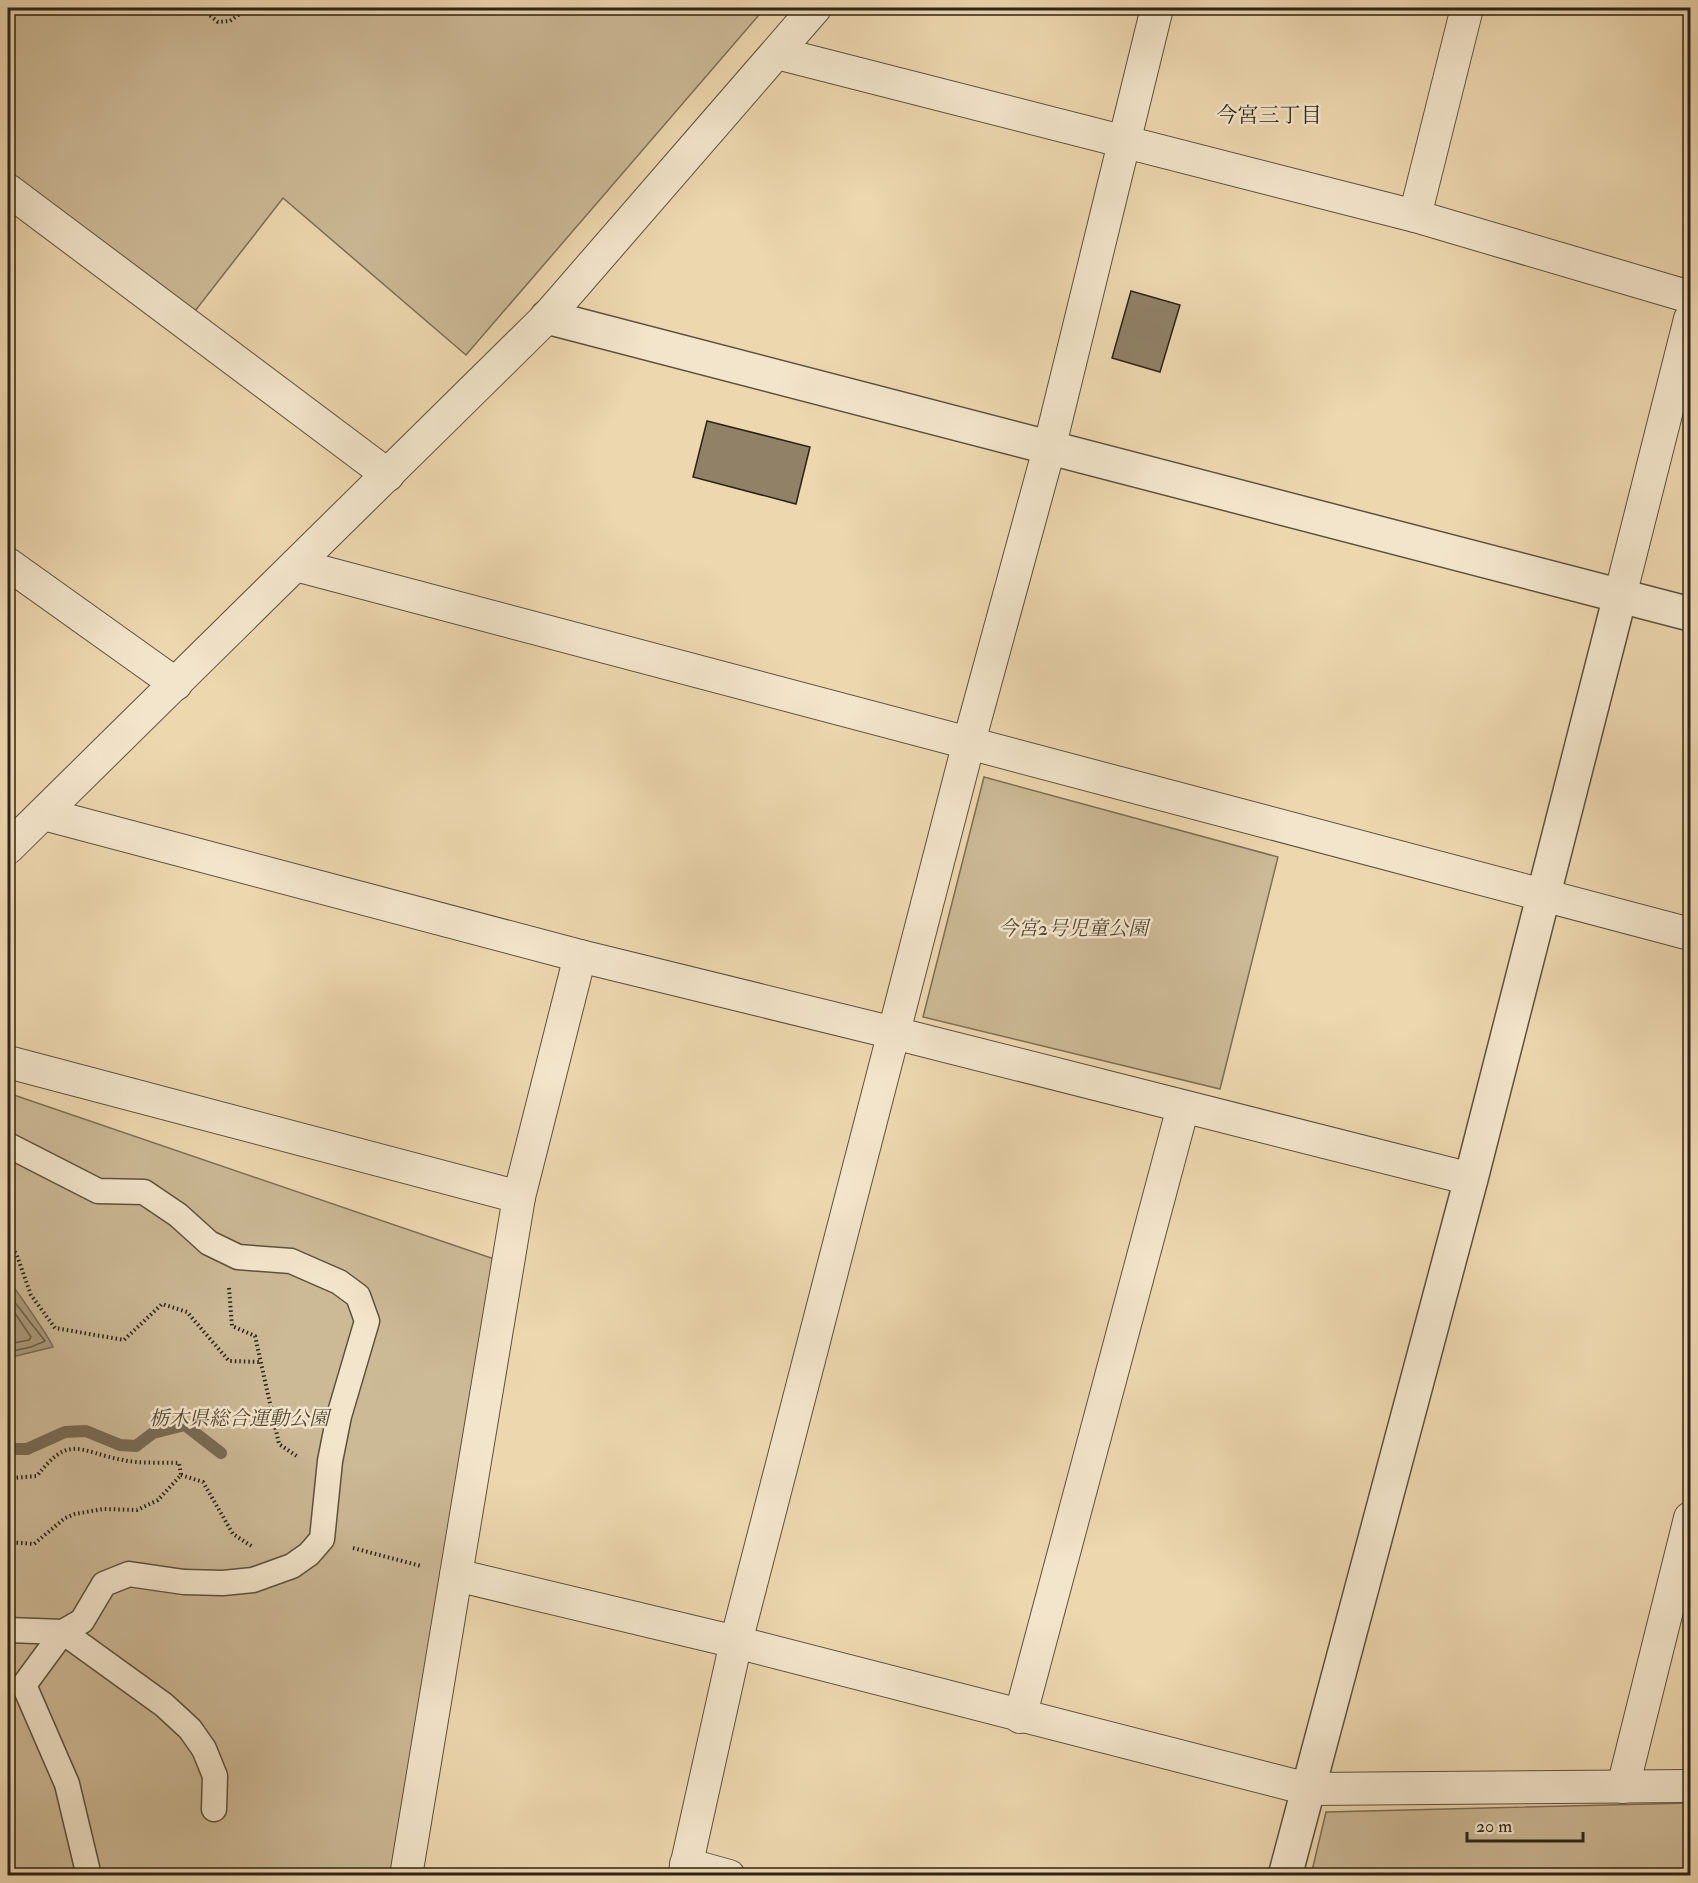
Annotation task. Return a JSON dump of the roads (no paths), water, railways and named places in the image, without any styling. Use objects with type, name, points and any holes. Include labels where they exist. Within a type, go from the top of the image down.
[{"type":"street","points":[[8,848],[547,317],[671,171],[815,8]]},
{"type":"street","points":[[729,1875],[685,1870],[736,1642],[969,742],[1049,449],[1157,8]]},
{"type":"street","points":[[1415,216],[1467,8]]},
{"type":"street","points":[[777,53],[1415,216],[1690,297]]},
{"type":"street","points":[[8,190],[388,475]]},
{"type":"street","points":[[547,317],[1690,614]]},
{"type":"street","points":[[1285,1875],[1471,1179],[1690,319]]},
{"type":"street","points":[[8,564],[176,684]]},
{"type":"street","points":[[296,565],[1690,934]]},
{"type":"street","points":[[44,814],[580,957],[894,1033],[1471,1179]]},
{"type":"street","points":[[406,1875],[519,1197],[580,957]]},
{"type":"street","points":[[8,1062],[519,1197]]},
{"type":"street","points":[[1020,1717],[1183,1107]]},
{"type":"street","points":[[8,1145],[98,1191],[144,1192],[178,1215],[209,1243],[238,1257],[291,1261],[339,1282],[358,1296],[367,1321],[339,1416],[330,1461],[322,1539],[309,1554],[291,1566],[253,1580],[223,1583],[184,1582],[129,1574],[104,1584],[82,1621],[63,1632],[24,1685],[67,1784],[89,1875]]},
{"type":"street","points":[[1623,1787],[1690,1518]]},
{"type":"street","points":[[456,1575],[736,1642],[1020,1717],[1308,1789],[1690,1786]]},
{"type":"street","points":[[8,1629],[63,1632],[164,1705],[190,1729],[204,1749],[215,1776],[214,1809]]},
{"type":"water","points":[[8,1280],[46,1334],[53,1347],[8,1358]]},
{"type":"waterway","points":[[8,1449],[27,1449],[65,1432],[86,1431],[120,1445],[136,1446],[153,1433],[185,1425],[221,1453]]},
{"type":"district","name":"今宮三丁目","points":[[1269,115]]},
{"type":"park label","name":"今宮2号児童公園","points":[[1073,928]]},
{"type":"park label","name":"栃木県総合運動公園","points":[[239,1418]]}]
